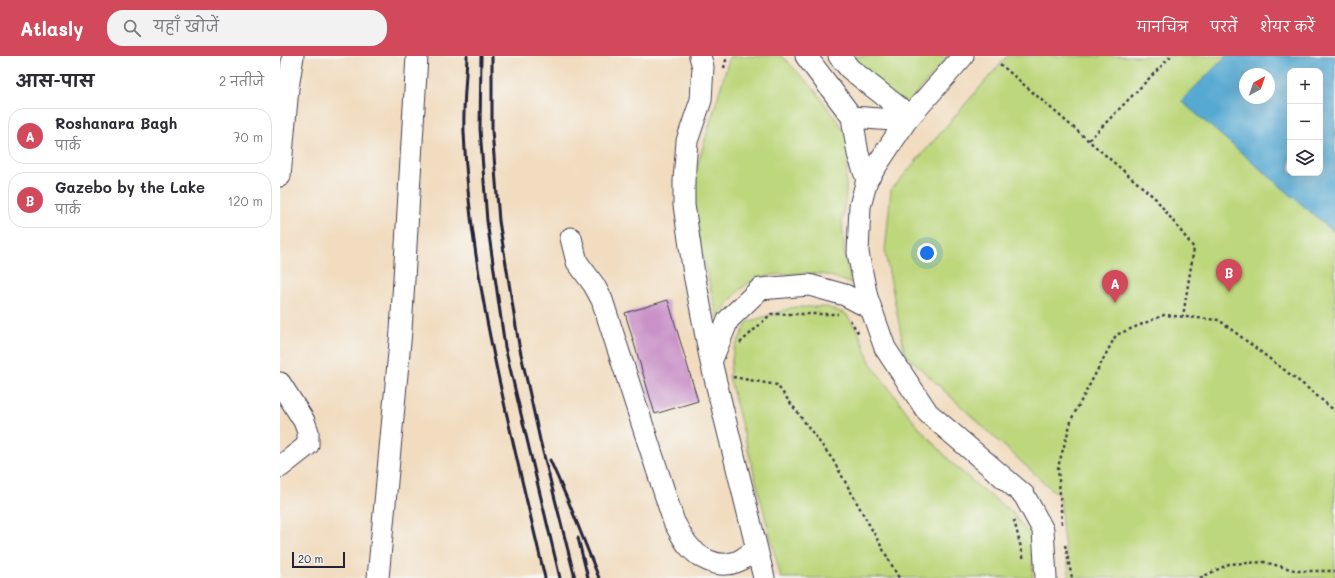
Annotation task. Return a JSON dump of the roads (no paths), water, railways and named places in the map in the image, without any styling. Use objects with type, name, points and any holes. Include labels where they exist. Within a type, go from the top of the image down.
[{"type":"street","points":[[280,176],[284,86],[293,56]]},
{"type":"street","points":[[378,578],[401,331],[417,56]]},
{"type":"street","points":[[700,56],[703,67],[701,100],[687,141],[684,204],[694,274],[711,362],[764,578]]},
{"type":"street","points":[[806,56],[852,117],[858,154],[867,180]]},
{"type":"street","points":[[839,56],[850,69],[908,119]]},
{"type":"street","points":[[963,56],[908,119],[867,180],[860,206],[858,253],[866,298],[885,348],[928,412],[1024,495],[1043,530],[1046,578]]},
{"type":"street","points":[[852,117],[908,119]]},
{"type":"street","points":[[571,238],[577,262],[594,285],[602,300],[677,528],[687,544],[697,554],[711,562],[724,565],[737,562],[757,549]]},
{"type":"street","points":[[711,362],[728,320],[760,289],[809,285],[844,295],[870,308]]},
{"type":"street","points":[[280,383],[304,421],[308,432],[308,445],[280,467]]},
{"type":"water","points":[[1226,56],[1335,56],[1335,233],[1181,101]]},
{"type":"railway","points":[[467,56],[464,132],[474,245],[494,356],[545,578]]},
{"type":"railway","points":[[481,56],[480,129],[487,221],[505,347],[560,578]]},
{"type":"railway","points":[[492,56],[492,130],[499,221],[519,345],[540,440],[575,578]]},
{"type":"railway","points":[[550,460],[599,578]]},
{"type":"railway","points":[[578,538],[588,578]]},
{"type":"place","name":"Gazebo by the Lake","points":[[1229,292]]},
{"type":"place","name":"Roshanara Bagh","points":[[1115,303]]}]
